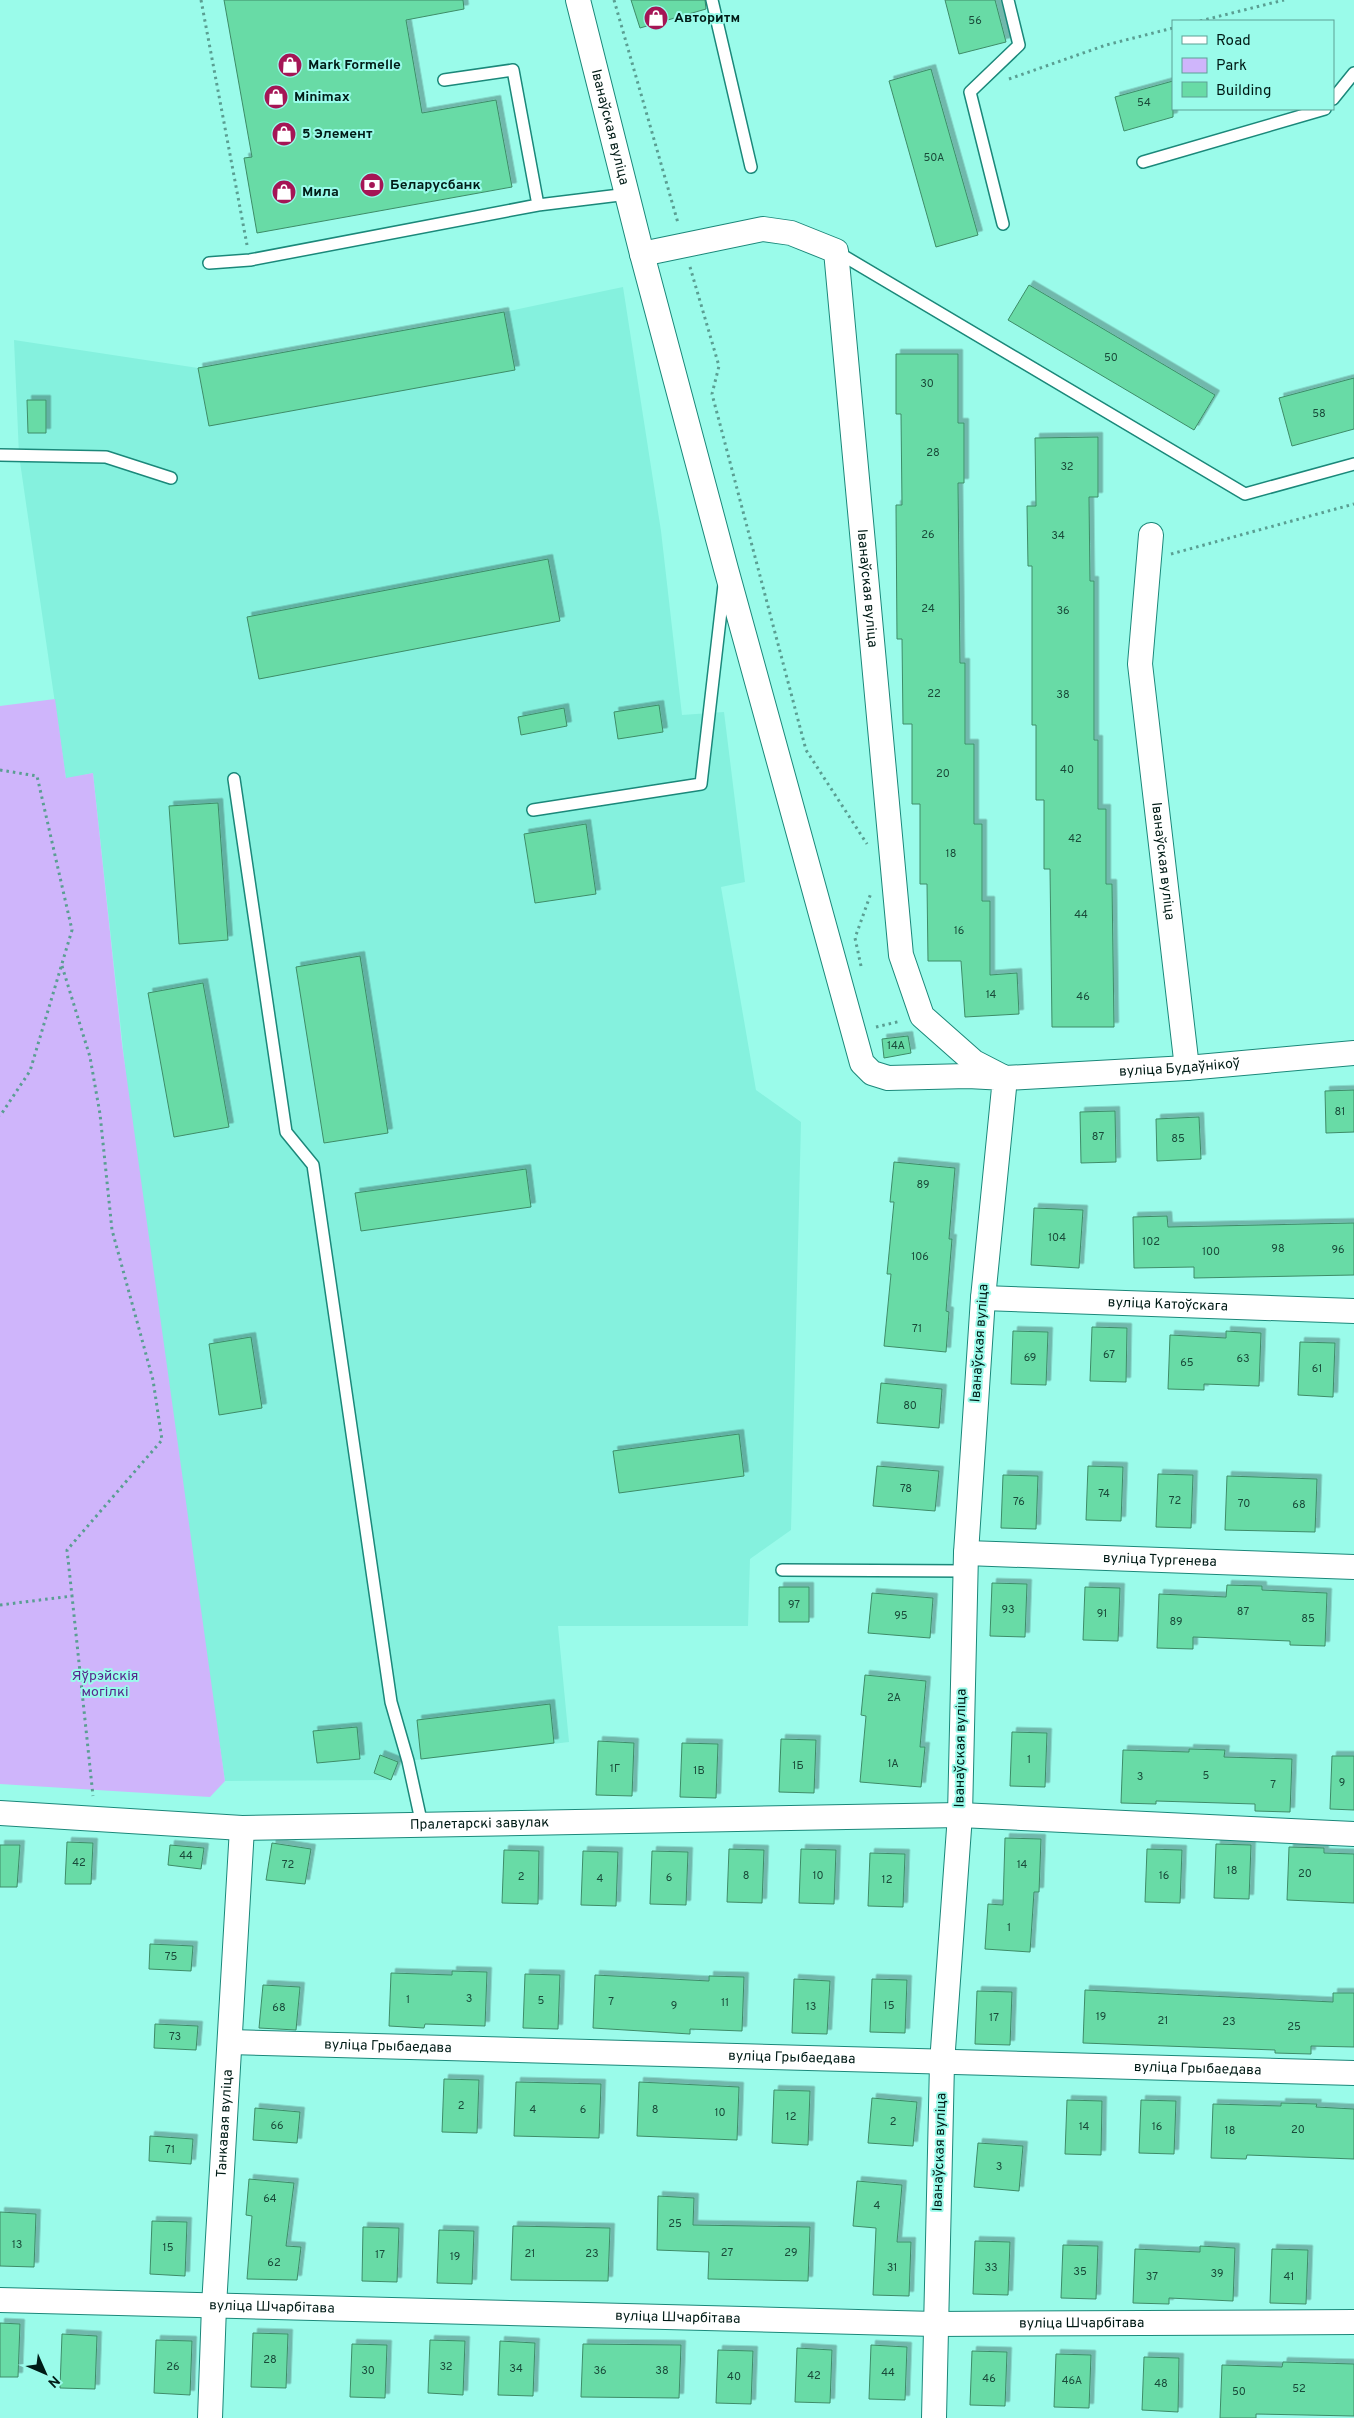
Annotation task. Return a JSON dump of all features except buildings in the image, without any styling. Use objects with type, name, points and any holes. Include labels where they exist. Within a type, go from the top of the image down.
[{"type":"street","name":"Іванаўская вуліца","points":[[578,0],[642,254],[726,569],[862,1063],[872,1073],[888,1078],[968,1076],[1005,1078]]},
{"type":"street","points":[[642,254],[763,229],[791,233],[836,251]]},
{"type":"street","name":"Іванаўская вуліца","points":[[836,251],[901,956],[922,1016],[974,1062],[1005,1078]]},
{"type":"street","name":"Іванаўская вуліца","points":[[1151,535],[1140,664],[1187,1068]]},
{"type":"street","name":"вуліца Будаўнікоў","points":[[1005,1078],[1187,1068],[1354,1053]]},
{"type":"street","name":"Іванаўская вуліца","points":[[934,2418],[942,2063],[960,1815],[966,1562],[983,1298],[1005,1078]]},
{"type":"street","name":"вуліца Катоўскага","points":[[983,1298],[1354,1311]]},
{"type":"street","name":"вуліца Тургенева","points":[[966,1562],[1354,1567]]},
{"type":"street","name":"Пралетарскі завулак","points":[[0,1813],[242,1828],[960,1815],[1354,1834]]},
{"type":"street","name":"Танкавая вуліца","points":[[210,2418],[214,2306],[242,1828]]},
{"type":"street","name":"вуліца Грыбаедава","points":[[230,2042],[1354,2074]]},
{"type":"street","name":"вуліца Шчарбітава","points":[[0,2300],[935,2324],[1354,2322]]},
{"type":"lane","points":[[712,0],[751,167]]},
{"type":"lane","points":[[1003,224],[970,92],[1018,45],[1008,0]]},
{"type":"lane","points":[[444,80],[513,70],[538,205]]},
{"type":"lane","points":[[1334,98],[1354,74]]},
{"type":"lane","points":[[1142,162],[1322,110]]},
{"type":"lane","points":[[209,263],[250,260],[538,205],[628,194]]},
{"type":"lane","points":[[836,251],[1245,494],[1354,464]]},
{"type":"lane","points":[[0,455],[106,458],[171,478]]},
{"type":"lane","points":[[533,810],[701,784],[726,569]]},
{"type":"lane","points":[[234,779],[286,1132],[313,1165],[391,1702],[408,1761],[422,1825]]},
{"type":"lane","points":[[782,1570],[966,1562]]},
{"type":"path","points":[[201,0],[250,260]]},
{"type":"path","points":[[614,0],[719,366],[712,394],[806,750],[870,849]]},
{"type":"path","points":[[1204,20],[1284,0]]},
{"type":"path","points":[[1006,79],[1106,45],[1172,28]]},
{"type":"path","points":[[1149,560],[1354,504]]},
{"type":"path","points":[[0,770],[37,776],[72,930],[30,1071],[0,1116]]},
{"type":"path","points":[[863,974],[855,938],[872,892]]},
{"type":"path","points":[[62,966],[90,1057],[100,1114],[112,1230],[153,1380],[162,1440],[67,1550],[95,1819]]},
{"type":"path","points":[[873,1018],[875,1027],[906,1020]]},
{"type":"path","points":[[0,1605],[72,1596]]},
{"type":"shaded area","points":[[623,287],[661,531],[682,715],[724,712],[745,882],[721,887],[756,1090],[801,1122],[791,1530],[750,1559],[748,1626],[558,1626],[569,1742],[399,1762],[391,1780],[225,1781],[142,1223],[93,773],[66,779],[19,455],[14,340],[198,368],[504,312]]},
{"type":"green space","name":"Яўрэйскія могілкі","points":[[55,699],[66,778],[93,773],[122,1044],[225,1781],[210,1797],[0,1784],[0,706]]},
{"type":"place","name":"Авторитм","points":[[656,18]]},
{"type":"place","name":"Mark Formelle","points":[[290,65]]},
{"type":"place","name":"Minimax","points":[[276,97]]},
{"type":"place","name":"5 Элемент","points":[[284,134]]},
{"type":"place","name":"Беларусбанк","points":[[372,185]]},
{"type":"place","name":"Мила","points":[[284,192]]}]
